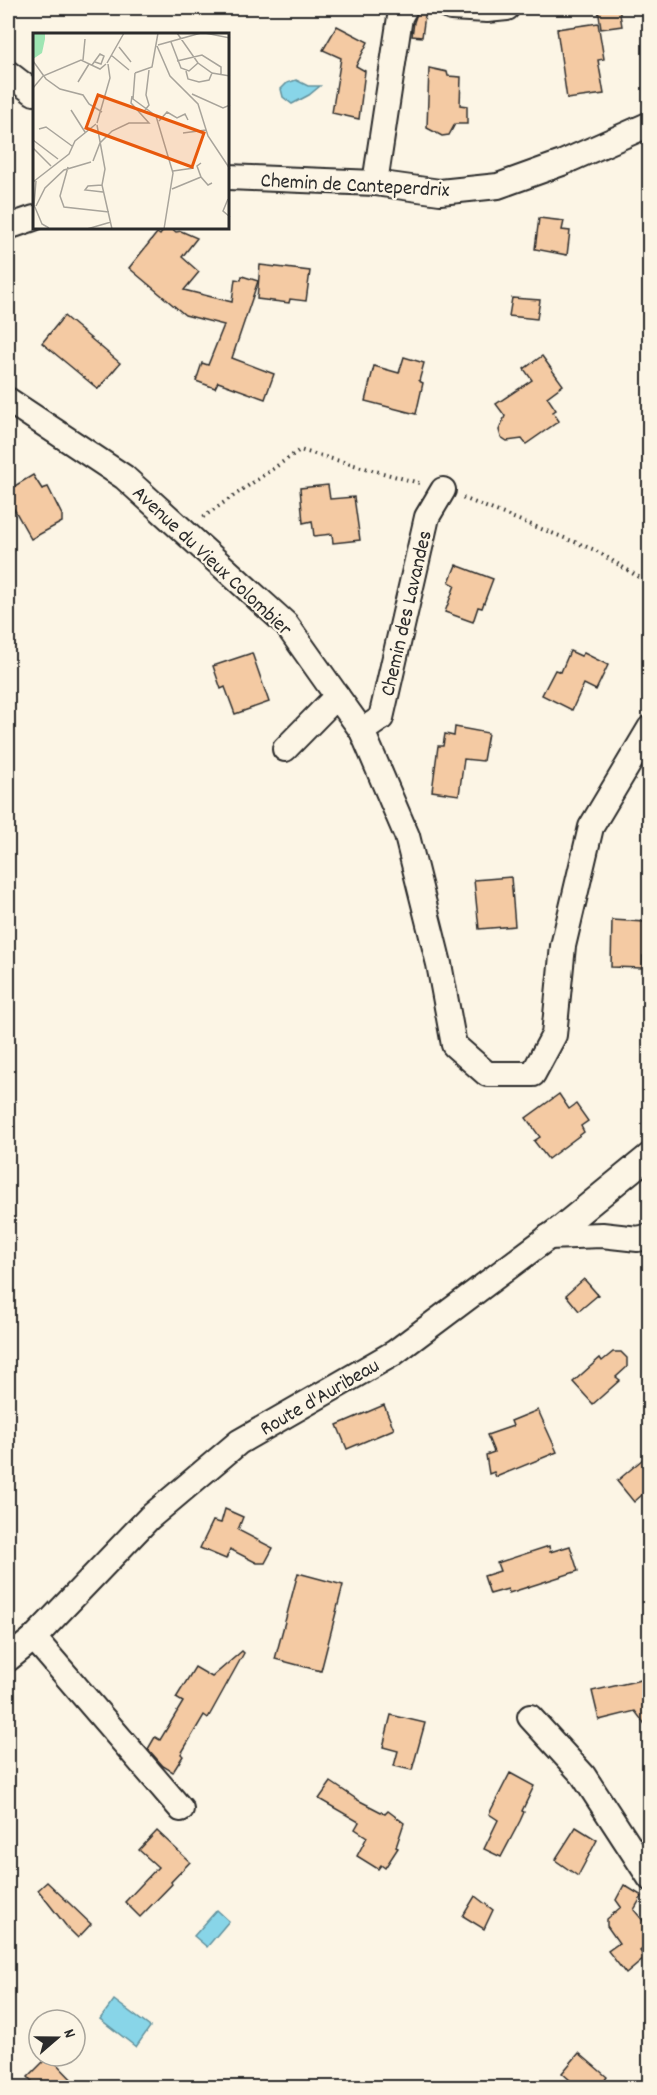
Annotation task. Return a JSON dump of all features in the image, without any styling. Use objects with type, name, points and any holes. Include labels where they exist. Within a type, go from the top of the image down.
[{"type":"street","points":[[375,183],[400,16],[405,8]]},
{"type":"street","points":[[451,8],[487,10],[507,8]]},
{"type":"street","points":[[8,73],[33,92]]},
{"type":"street","name":"Chemin de Canteperdrix","points":[[230,177],[375,183],[440,192],[498,186],[562,163],[650,124]]},
{"type":"street","points":[[8,227],[33,218]]},
{"type":"street","name":"Avenue du Vieux Colombier","points":[[8,400],[124,477],[286,624],[362,731],[407,836],[440,964],[454,1045],[487,1074],[533,1074],[554,1035],[563,946],[591,827],[650,728]]},
{"type":"street","name":"Chemin des Lavandes","points":[[362,731],[381,718],[427,517],[443,490]]},
{"type":"street","points":[[285,749],[337,696]]},
{"type":"street","name":"Route d'Auribeau","points":[[8,1659],[34,1638],[149,1518],[239,1442],[394,1353],[548,1237],[650,1155]]},
{"type":"street","points":[[548,1237],[602,1235],[638,1239],[650,1236]]},
{"type":"street","points":[[34,1638],[181,1809]]},
{"type":"street","points":[[530,1717],[583,1775],[650,1878]]},
{"type":"water","points":[[296,80],[308,86],[320,86],[292,104],[283,97],[281,89],[287,83]]},
{"type":"water","points":[[217,1910],[229,1921],[207,1947],[194,1936]]},
{"type":"water","points":[[114,2000],[150,2027],[136,2047],[100,2019]]},
{"type":"building","points":[[419,8],[426,8],[422,37],[412,36]]},
{"type":"building","points":[[598,8],[619,8],[622,26],[601,29]]},
{"type":"building","points":[[598,23],[604,59],[598,60],[604,94],[567,99],[557,29]]},
{"type":"building","points":[[337,26],[368,42],[356,66],[365,71],[359,119],[332,113],[341,58],[323,50]]},
{"type":"building","points":[[429,68],[447,72],[448,76],[461,77],[460,105],[467,106],[467,124],[455,124],[449,135],[442,136],[427,128]]},
{"type":"building","points":[[539,218],[564,221],[562,230],[570,231],[567,255],[535,249]]},
{"type":"building","points":[[164,230],[174,230],[197,238],[182,257],[199,272],[184,290],[232,302],[235,279],[241,280],[242,276],[258,281],[232,358],[274,374],[265,399],[218,382],[215,388],[196,381],[202,363],[208,365],[224,325],[185,315],[129,268],[157,233],[160,235]]},
{"type":"building","points":[[260,265],[310,271],[306,301],[290,299],[289,303],[257,299]]},
{"type":"building","points":[[512,298],[540,300],[537,319],[509,316]]},
{"type":"building","points":[[64,316],[120,363],[98,389],[42,343]]},
{"type":"building","points":[[542,356],[563,385],[547,397],[556,410],[553,412],[559,421],[526,444],[522,439],[507,441],[501,437],[499,430],[505,416],[496,404],[532,380],[524,369]]},
{"type":"building","points":[[404,357],[424,363],[419,381],[423,383],[416,414],[365,401],[374,366],[399,373]]},
{"type":"building","points":[[33,475],[42,489],[48,487],[62,515],[62,522],[31,539],[8,498],[8,490]]},
{"type":"building","points":[[328,485],[330,499],[354,497],[360,540],[333,543],[332,534],[314,536],[312,521],[303,523],[300,488]]},
{"type":"building","points":[[456,565],[493,579],[482,608],[478,607],[473,622],[445,612],[455,585],[449,582]]},
{"type":"building","points":[[570,651],[581,656],[584,653],[608,665],[596,690],[584,684],[572,710],[542,695],[555,670],[561,672]]},
{"type":"building","points":[[252,653],[269,702],[235,714],[225,687],[221,689],[213,666]]},
{"type":"building","points":[[455,727],[488,733],[483,761],[464,759],[459,795],[432,791],[438,746],[443,746],[445,734],[454,736]]},
{"type":"building","points":[[511,877],[515,926],[479,929],[474,880]]},
{"type":"building","points":[[612,920],[645,922],[645,935],[649,936],[648,956],[643,956],[643,968],[611,967]]},
{"type":"building","points":[[559,1094],[569,1109],[576,1104],[588,1121],[581,1126],[584,1132],[548,1159],[534,1141],[540,1137],[526,1118]]},
{"type":"building","points":[[584,1279],[598,1295],[579,1311],[566,1295]]},
{"type":"building","points":[[613,1352],[621,1352],[627,1358],[627,1367],[616,1377],[620,1380],[593,1404],[573,1382],[600,1358],[602,1361]]},
{"type":"building","points":[[384,1405],[394,1429],[347,1449],[337,1425]]},
{"type":"building","points":[[538,1410],[557,1452],[496,1477],[494,1472],[489,1474],[486,1455],[494,1452],[487,1435],[513,1426],[511,1421]]},
{"type":"building","points":[[650,1453],[650,1488],[634,1502],[617,1481]]},
{"type":"building","points":[[225,1509],[243,1517],[238,1530],[273,1548],[265,1563],[257,1563],[230,1549],[226,1559],[200,1548],[213,1521],[221,1523]]},
{"type":"building","points":[[549,1546],[550,1552],[570,1546],[578,1571],[509,1593],[508,1589],[490,1594],[484,1576],[500,1571],[497,1563]]},
{"type":"building","points":[[298,1573],[343,1585],[321,1671],[275,1659]]},
{"type":"building","points":[[242,1651],[244,1653],[208,1718],[204,1715],[173,1772],[163,1766],[148,1749],[155,1737],[160,1740],[183,1702],[176,1698],[195,1667],[212,1677]]},
{"type":"building","points":[[650,1678],[650,1731],[635,1711],[599,1720],[592,1691]]},
{"type":"building","points":[[391,1715],[425,1723],[412,1770],[394,1766],[398,1751],[383,1747]]},
{"type":"building","points":[[510,1773],[534,1786],[522,1811],[524,1812],[520,1821],[501,1857],[484,1849],[498,1820],[489,1814]]},
{"type":"building","points":[[331,1782],[385,1814],[388,1811],[404,1823],[396,1847],[398,1848],[385,1868],[381,1865],[378,1869],[357,1856],[367,1837],[355,1829],[359,1822],[319,1799]]},
{"type":"building","points":[[576,1827],[597,1840],[578,1876],[555,1860]]},
{"type":"building","points":[[157,1831],[190,1862],[140,1917],[125,1902],[158,1867],[139,1850]]},
{"type":"building","points":[[47,1882],[91,1924],[78,1938],[38,1890]]},
{"type":"building","points":[[624,1885],[642,1896],[634,1910],[650,1929],[650,1943],[640,1951],[645,1958],[626,1974],[608,1951],[619,1943],[607,1926],[607,1919],[621,1907],[616,1900]]},
{"type":"building","points":[[475,1896],[493,1910],[484,1929],[463,1916]]},
{"type":"building","points":[[579,2053],[607,2077],[599,2088],[579,2088],[562,2073]]},
{"type":"building","points":[[37,2068],[61,2068],[80,2088],[38,2088],[28,2077]]}]
